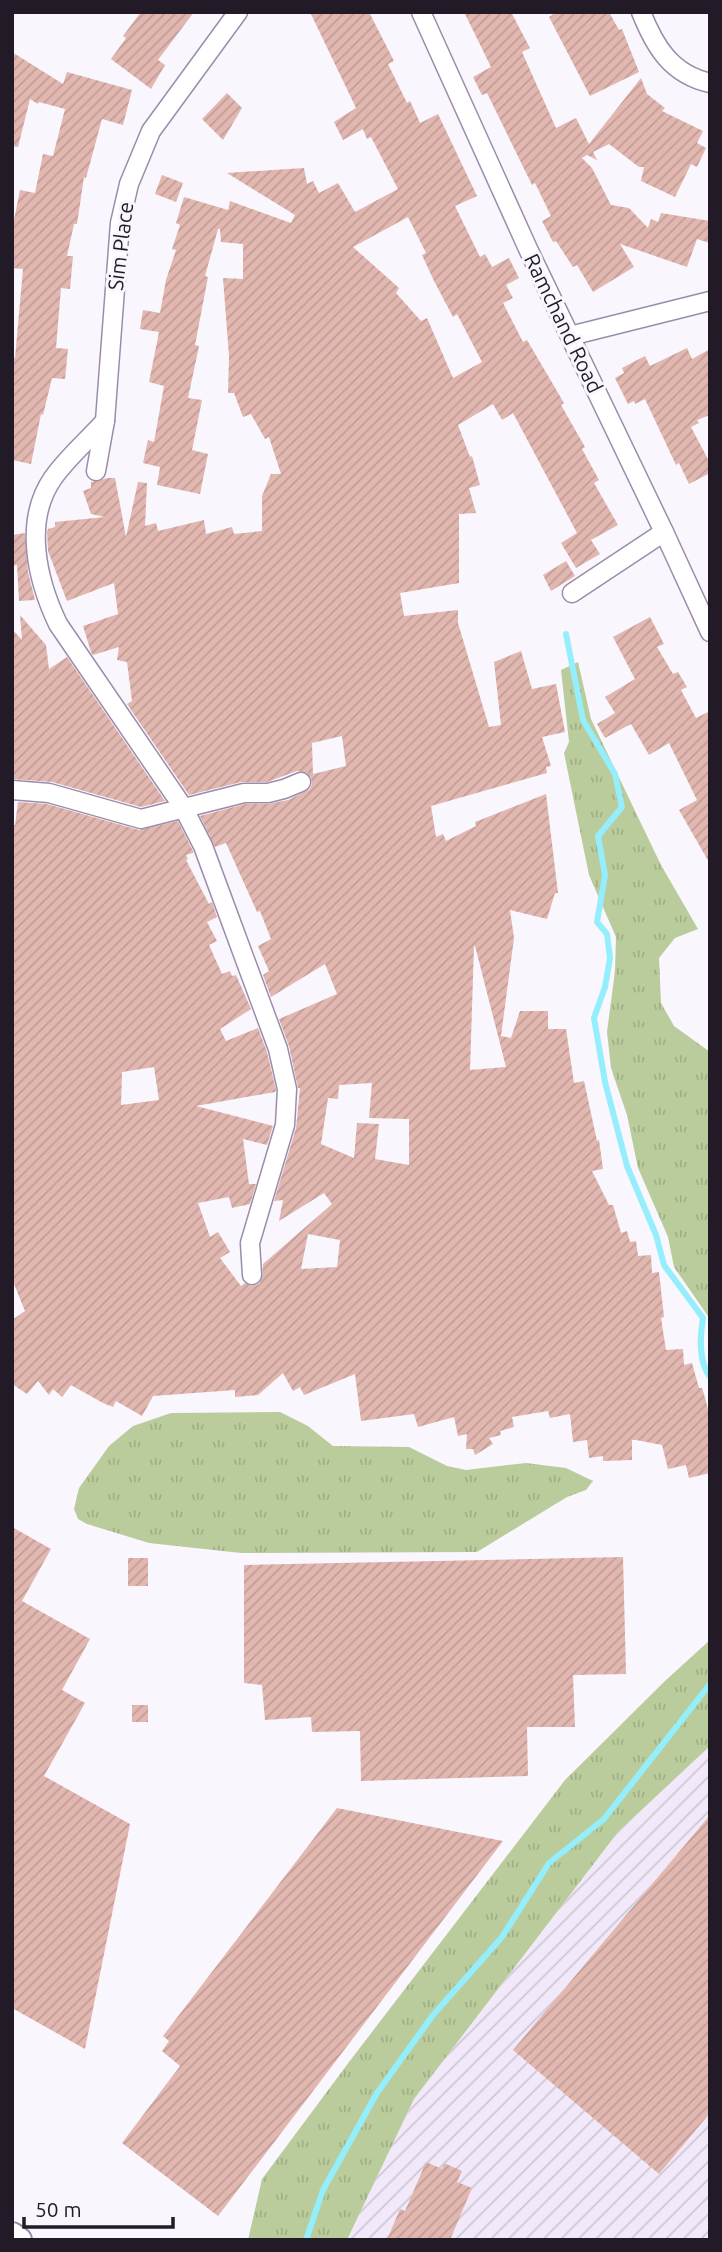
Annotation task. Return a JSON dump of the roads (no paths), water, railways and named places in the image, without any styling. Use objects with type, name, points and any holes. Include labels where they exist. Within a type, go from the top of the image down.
[{"type":"street","name":"Sim Place","points":[[96,471],[105,421],[120,223],[129,184],[151,131],[238,12]]},
{"type":"street","name":"Ramchand Road","points":[[421,12],[528,251],[710,632]]},
{"type":"street","points":[[641,12],[656,46],[667,61],[680,72],[710,83]]},
{"type":"street","points":[[570,336],[710,301]]},
{"type":"street","points":[[105,421],[53,478],[42,499],[35,533],[40,567],[47,600],[58,624],[183,807],[203,846],[236,940],[270,1024],[287,1089],[285,1125],[250,1242],[252,1275]]},
{"type":"street","points":[[572,593],[664,532]]},
{"type":"street","points":[[12,790],[49,793],[141,819],[244,793],[276,791],[301,782]]},
{"type":"street","points":[[12,2235],[19,2240]]},
{"type":"waterway","points":[[566,634],[583,720],[615,774],[622,807],[598,836],[605,875],[597,922],[607,934],[610,958],[605,987],[594,1018],[605,1082],[627,1166],[656,1235],[664,1265],[703,1318],[702,1356],[710,1377]]},
{"type":"waterway","points":[[306,2240],[323,2190],[377,2093],[433,2015],[502,1937],[549,1863],[604,1819],[710,1684]]}]
